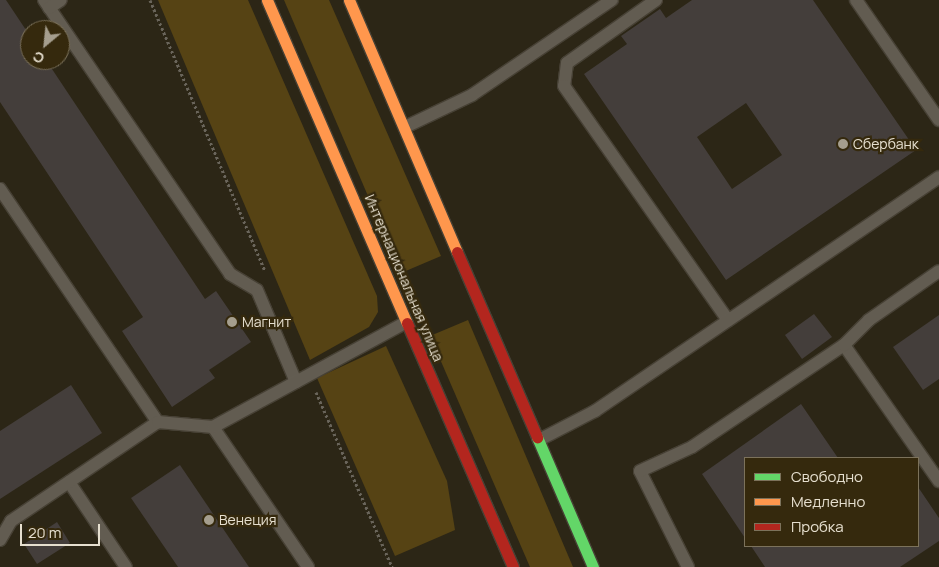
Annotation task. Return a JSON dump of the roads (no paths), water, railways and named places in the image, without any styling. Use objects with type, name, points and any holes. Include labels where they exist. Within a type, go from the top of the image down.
[{"type":"main road","name":"Интернациональная улица","points":[[268,0],[513,567]]},
{"type":"main road","points":[[350,0],[593,567]]},
{"type":"lane","points":[[61,0],[47,4],[230,274],[257,290],[296,382]]},
{"type":"lane","points":[[656,0],[567,63],[564,86],[728,320]]},
{"type":"lane","points":[[856,0],[939,120]]},
{"type":"lane","points":[[405,127],[472,95],[603,2]]},
{"type":"lane","points":[[539,440],[594,412],[939,176]]},
{"type":"lane","points":[[0,189],[158,422]]},
{"type":"lane","points":[[688,567],[640,471],[692,447],[844,344],[869,320],[939,271]]},
{"type":"lane","points":[[2,531],[69,482],[158,422],[213,427],[406,322]]},
{"type":"lane","points":[[844,344],[939,481]]},
{"type":"lane","points":[[213,427],[308,567]]},
{"type":"lane","points":[[69,482],[126,567]]},
{"type":"place","name":"Сбербанк","points":[[843,144]]},
{"type":"place","name":"Магнит","points":[[232,322]]},
{"type":"place","name":"Венеция","points":[[209,520]]}]
